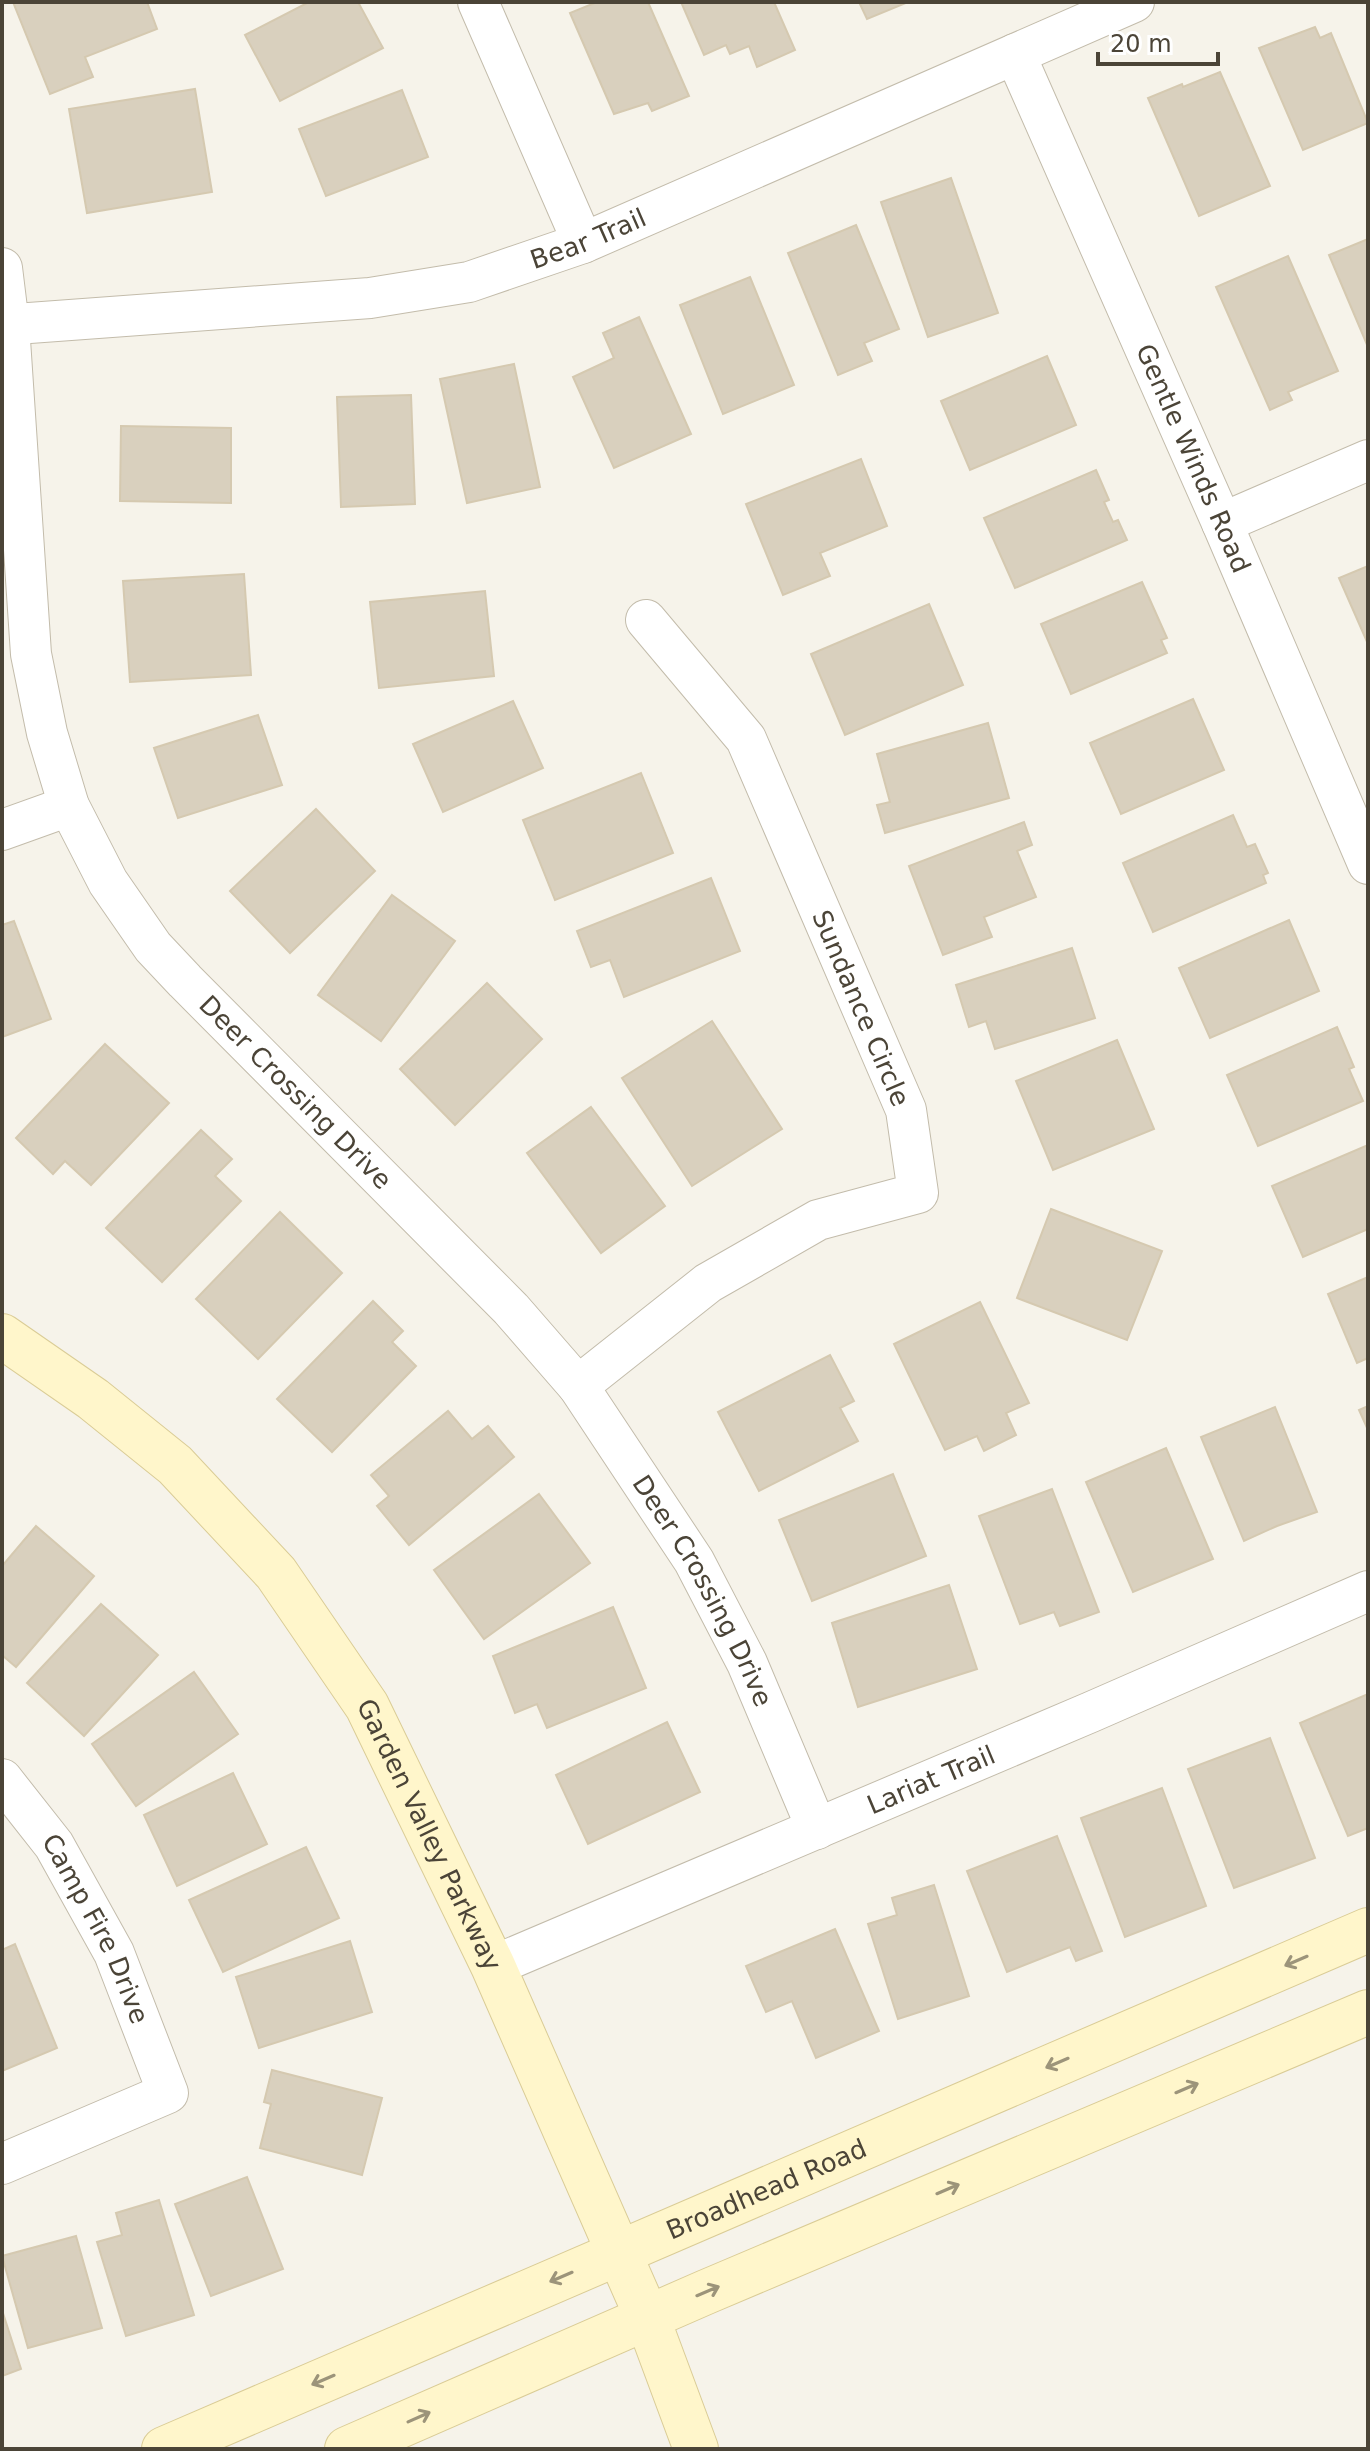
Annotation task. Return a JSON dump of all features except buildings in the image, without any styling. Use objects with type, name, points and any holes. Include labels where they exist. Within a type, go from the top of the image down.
[{"type":"street","points":[[478,2],[583,243]]},
{"type":"street","name":"Bear Trail","points":[[6,325],[370,298],[469,282],[583,243],[1134,2]]},
{"type":"street","name":"Gentle Winds Road","points":[[1015,54],[1368,864]]},
{"type":"street","name":"Deer Crossing Drive","points":[[2,268],[31,654],[47,733],[69,806],[108,882],[153,947],[511,1309],[578,1386],[694,1561],[747,1663],[817,1829]]},
{"type":"street","points":[[1222,523],[1368,460]]},
{"type":"street","name":"Sundance Circle","points":[[578,1386],[708,1283],[749,1259],[818,1220],[918,1193],[906,1110],[746,739],[646,620]]},
{"type":"street","points":[[2,830],[69,806]]},
{"type":"street","name":"Garden Valley Parkway","points":[[2,1336],[93,1399],[175,1465],[276,1573],[367,1706],[493,1966],[647,2317],[696,2449]]},
{"type":"street","name":"Lariat Trail","points":[[493,1966],[1368,1591]]},
{"type":"street","name":"Camp Fire Drive","points":[[2,1779],[54,1845],[114,1953],[168,2093],[2,2164]]},
{"type":"street","name":"Broadhead Road","points":[[164,2449],[1368,1930]]},
{"type":"street","points":[[347,2449],[647,2317],[1368,2012]]}]
